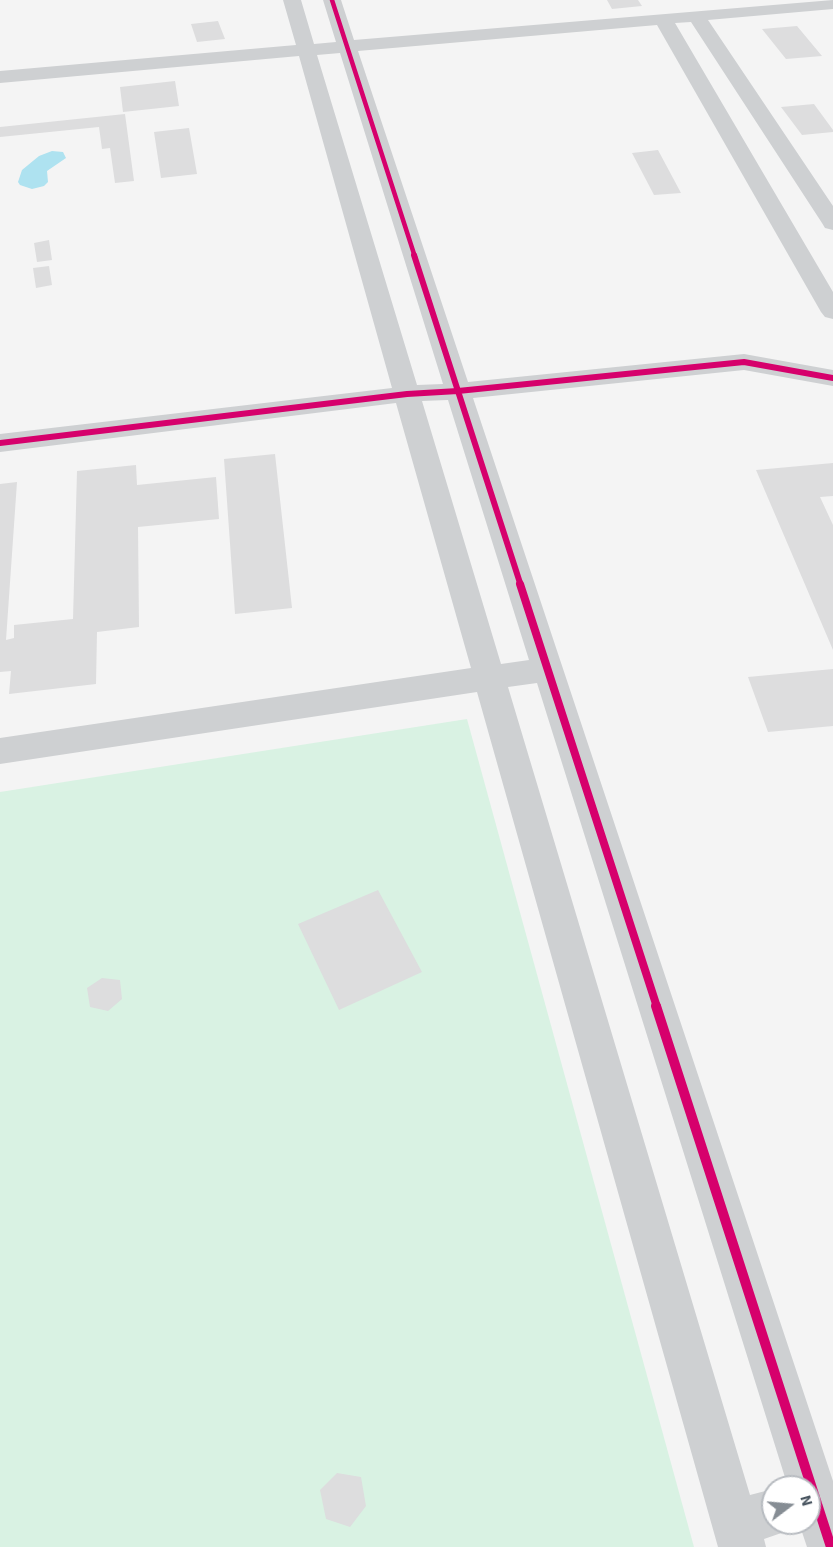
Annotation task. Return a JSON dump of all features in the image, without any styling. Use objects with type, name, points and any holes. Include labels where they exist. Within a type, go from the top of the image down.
[{"type":"street","points":[[292,0],[489,677],[771,1475]]},
{"type":"street","points":[[332,0],[547,669],[774,1475]]},
{"type":"street","points":[[0,77],[833,4]]},
{"type":"street","points":[[696,16],[833,223]]},
{"type":"street","points":[[663,19],[833,312]]},
{"type":"street","points":[[0,443],[407,394],[458,392],[744,362],[833,378]]},
{"type":"street","points":[[0,751],[547,669]]},
{"type":"street","points":[[814,1535],[831,1547]]},
{"type":"green space","points":[[467,719],[694,1547],[0,1547],[0,792]]},
{"type":"water","points":[[52,151],[63,152],[66,158],[47,171],[48,182],[44,186],[32,189],[20,185],[18,182],[22,170],[39,156]]},
{"type":"building","points":[[607,0],[638,0],[642,6],[612,9]]},
{"type":"building","points":[[218,21],[225,39],[197,42],[191,24]]},
{"type":"building","points":[[797,26],[822,56],[786,59],[762,29]]},
{"type":"building","points":[[175,81],[179,106],[123,112],[120,87]]},
{"type":"building","points":[[814,104],[833,132],[802,135],[781,107]]},
{"type":"building","points":[[125,114],[134,181],[115,183],[110,148],[102,149],[99,127],[0,137],[0,127]]},
{"type":"building","points":[[189,128],[197,174],[161,178],[154,132]]},
{"type":"building","points":[[658,150],[681,193],[654,195],[632,153]]},
{"type":"building","points":[[49,240],[52,260],[37,262],[34,243]]},
{"type":"building","points":[[49,266],[52,285],[36,288],[33,268]]},
{"type":"building","points":[[275,454],[292,608],[235,614],[224,459]]},
{"type":"building","points":[[833,463],[833,496],[820,497],[833,525],[833,650],[756,470]]},
{"type":"building","points":[[136,465],[137,485],[216,477],[219,519],[138,527],[139,627],[97,632],[96,684],[9,694],[11,671],[0,672],[0,484],[17,482],[6,640],[14,638],[14,625],[73,619],[77,471]]},
{"type":"building","points":[[833,669],[833,726],[768,732],[748,677]]},
{"type":"building","points":[[378,890],[422,972],[339,1010],[298,924]]},
{"type":"building","points":[[102,978],[120,980],[122,999],[108,1011],[90,1007],[87,988]]},
{"type":"building","points":[[337,1473],[361,1477],[366,1506],[350,1527],[326,1519],[320,1490]]},
{"type":"cycle path","points":[[332,0],[831,1547]]},
{"type":"cycle path","points":[[0,443],[407,394],[458,391],[744,362],[833,378]]}]
